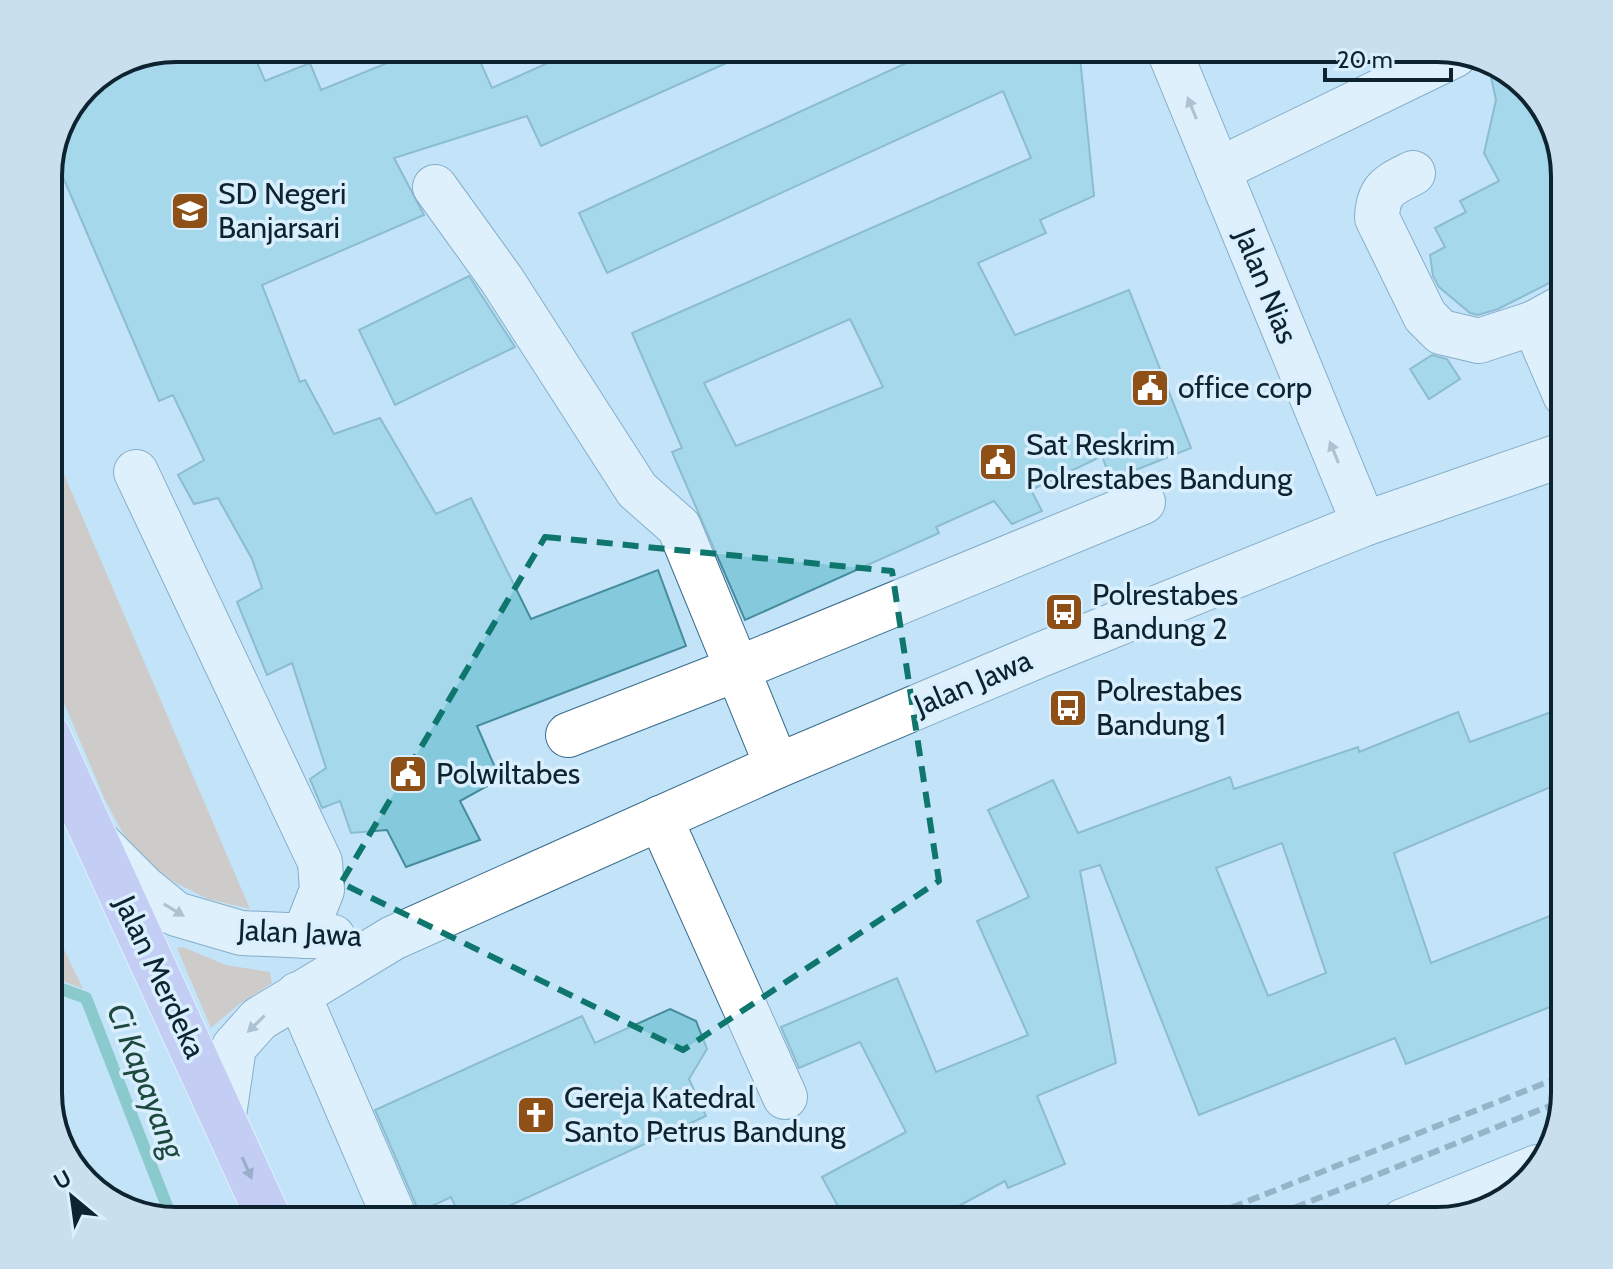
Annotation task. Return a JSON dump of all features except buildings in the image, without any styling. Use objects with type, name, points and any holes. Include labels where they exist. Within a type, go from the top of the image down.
[{"type":"main road","name":"Jalan Merdeka","points":[[62,766],[264,1207]]},
{"type":"street","name":"Jalan Nias","points":[[1174,62],[1364,524]]},
{"type":"street","points":[[1218,170],[1440,62]]},
{"type":"street","points":[[1413,173],[1387,187],[1378,201],[1377,218],[1425,316],[1441,332],[1479,341],[1549,315]]},
{"type":"street","points":[[435,187],[502,280],[637,490],[679,527],[777,766]]},
{"type":"street","name":"Jalan Jawa","points":[[224,1115],[234,1047],[259,1019],[393,938],[777,766],[1040,655],[1364,524],[1551,459]]},
{"type":"street","points":[[136,472],[320,862],[322,890],[304,936]]},
{"type":"street","points":[[568,735],[1143,502]]},
{"type":"street","points":[[660,818],[785,1097]]},
{"type":"street","name":"Jalan Jawa","points":[[96,840],[144,888],[176,914],[241,933],[393,938]]},
{"type":"street","points":[[298,994],[390,1207]]},
{"type":"street","points":[[1446,1206],[1512,1178]]},
{"type":"highlighted area","points":[[545,537],[892,571],[939,881],[683,1050],[341,883]]},
{"type":"shaded area","points":[[62,469],[250,909],[208,899],[151,866],[131,848],[105,800],[62,698]]},
{"type":"shaded area","points":[[62,945],[83,989],[62,981]]},
{"type":"shaded area","points":[[183,947],[226,965],[270,972],[272,983],[238,1005],[211,1028],[177,948]]},
{"type":"waterway","name":"Ci Kapayang","points":[[62,989],[86,998],[167,1206]]},
{"type":"railway","points":[[1233,1207],[1551,1081]]},
{"type":"railway","points":[[1296,1207],[1550,1106]]},
{"type":"place","name":"SD Negeri Banjarsari","points":[[190,211]]},
{"type":"place","name":"office corp","points":[[1150,388]]},
{"type":"place","name":"Sat Reskrim Polrestabes Bandung","points":[[998,462]]},
{"type":"place","name":"Polrestabes Bandung 2","points":[[1064,612]]},
{"type":"place","name":"Polrestabes Bandung 1","points":[[1068,708]]},
{"type":"place","name":"Polwiltabes","points":[[408,774]]},
{"type":"place","name":"Gereja Katedral Santo Petrus Bandung","points":[[536,1115]]}]
